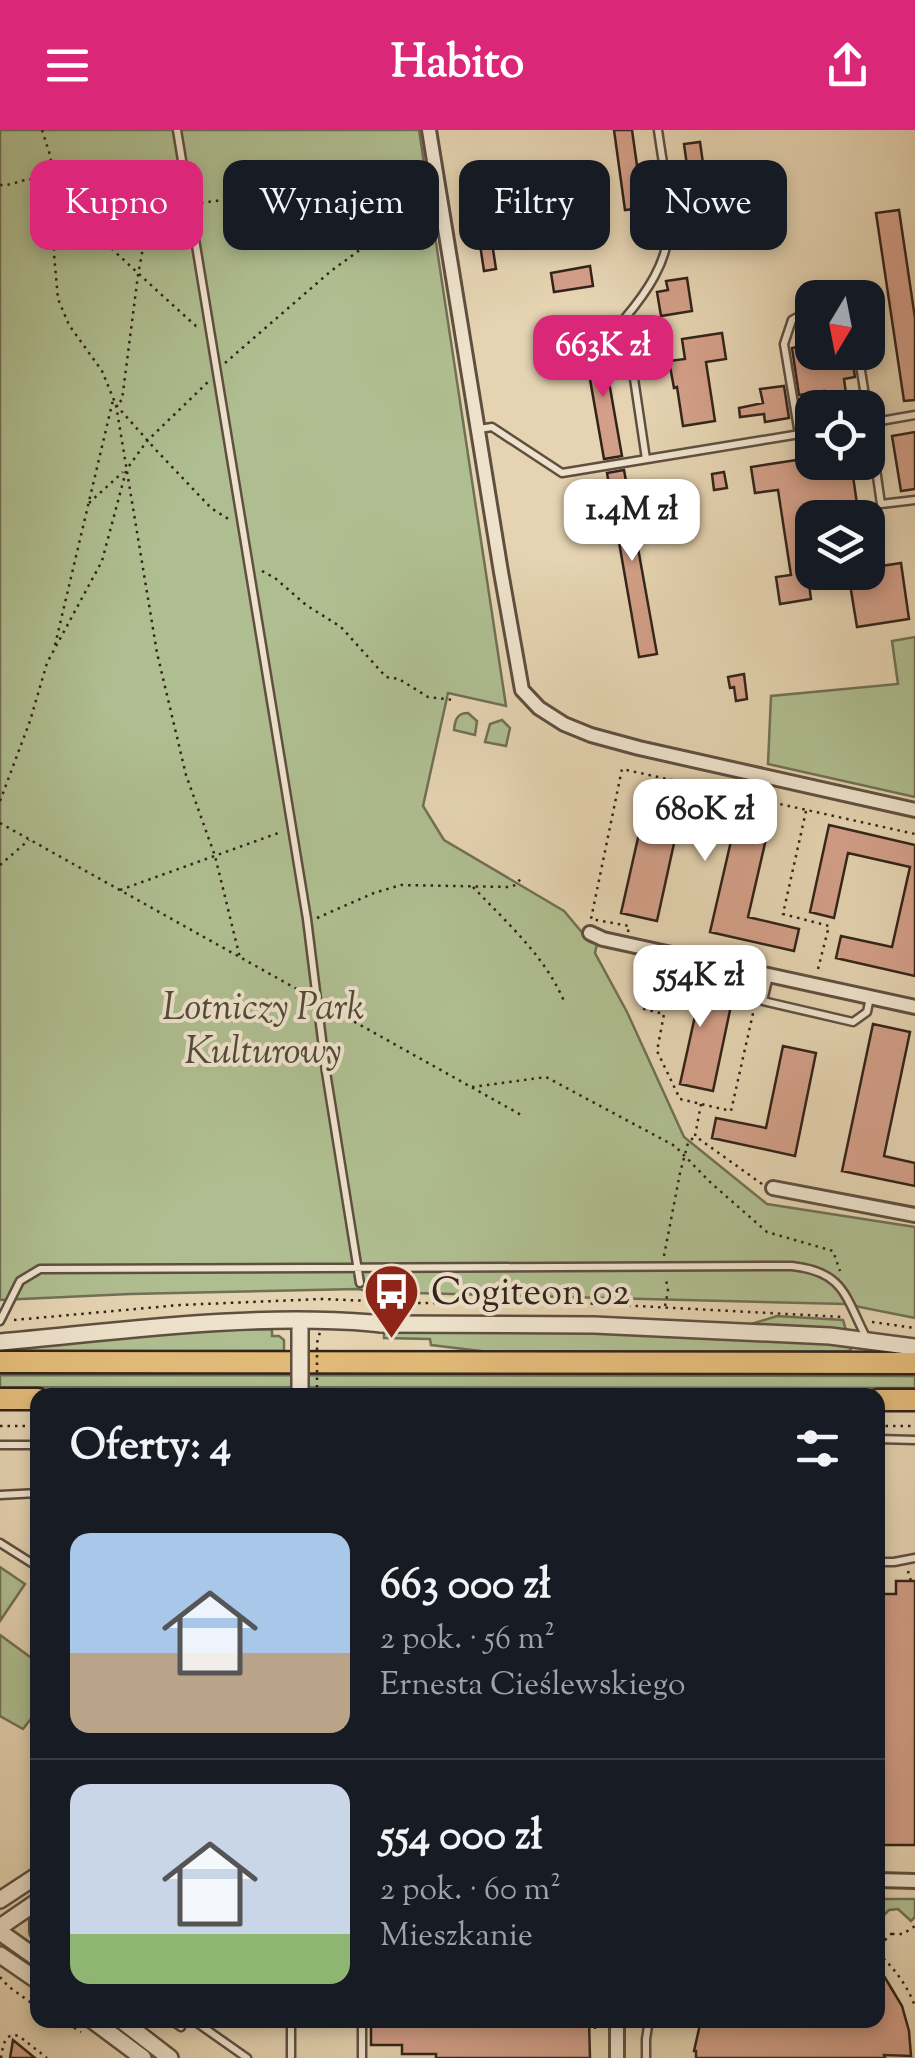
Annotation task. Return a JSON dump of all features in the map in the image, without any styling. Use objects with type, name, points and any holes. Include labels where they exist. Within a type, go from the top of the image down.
[{"type":"main road","points":[[0,1362],[915,1364]]},
{"type":"main road","points":[[0,1399],[30,1399]]},
{"type":"main road","points":[[885,1400],[915,1400]]},
{"type":"street","points":[[429,130],[429,160]]},
{"type":"street","points":[[439,224],[522,690],[539,708],[577,730],[640,748],[915,810]]},
{"type":"street","points":[[590,933],[603,940],[915,1007]]},
{"type":"street","points":[[773,1188],[915,1215]]},
{"type":"street","points":[[0,1342],[178,1326],[377,1318],[868,1340],[915,1348]]},
{"type":"street","points":[[300,1324],[300,1388]]},
{"type":"street","points":[[0,1900],[30,1879]]},
{"type":"street","points":[[885,1880],[915,1881]]},
{"type":"street","points":[[30,1907],[0,1929],[30,1953]]},
{"type":"street","points":[[0,1955],[30,1976]]},
{"type":"street","points":[[103,2028],[143,2058]]},
{"type":"street","points":[[131,2028],[170,2058]]},
{"type":"street","points":[[617,2058],[618,2028]]},
{"type":"lane","points":[[177,130],[182,160]]},
{"type":"lane","points":[[646,459],[625,318],[645,294],[669,242],[671,220],[658,130]]},
{"type":"lane","points":[[197,250],[307,919],[326,1072],[360,1283]]},
{"type":"lane","points":[[795,318],[784,344],[795,410]]},
{"type":"lane","points":[[885,417],[915,416]]},
{"type":"lane","points":[[478,429],[492,427],[562,473],[795,435]]},
{"type":"lane","points":[[877,480],[881,504],[915,500]]},
{"type":"lane","points":[[769,974],[763,1002],[853,1022],[867,1012],[870,998]]},
{"type":"lane","points":[[0,1321],[20,1281],[40,1269],[806,1268],[820,1271],[840,1288],[868,1340]]},
{"type":"lane","points":[[885,1440],[915,1440]]},
{"type":"lane","points":[[0,1445],[30,1444]]},
{"type":"lane","points":[[0,1495],[30,1493]]},
{"type":"lane","points":[[0,1542],[30,1563]]},
{"type":"lane","points":[[885,1562],[915,1558]]},
{"type":"lane","points":[[204,2028],[247,2058]]},
{"type":"lane","points":[[291,2028],[292,2058]]},
{"type":"lane","points":[[362,2028],[362,2058]]},
{"type":"lane","points":[[646,2058],[648,2028]]},
{"type":"path","points":[[42,130],[50,160]]},
{"type":"path","points":[[0,186],[30,178]]},
{"type":"path","points":[[54,250],[58,300],[69,325],[102,371],[116,405],[157,654],[186,775],[215,856],[240,958]]},
{"type":"path","points":[[111,250],[196,326],[209,324]]},
{"type":"path","points":[[116,405],[122,400],[143,250]]},
{"type":"path","points":[[88,504],[217,372],[359,250]]},
{"type":"path","points":[[54,650],[114,398]]},
{"type":"path","points":[[116,405],[211,508],[228,521],[241,519]]},
{"type":"path","points":[[0,800],[54,650],[102,561],[126,469]]},
{"type":"path","points":[[250,572],[264,570],[306,605],[341,627],[386,676],[399,679],[428,697],[454,700]]},
{"type":"path","points":[[626,943],[629,926],[591,919],[622,769],[915,834]]},
{"type":"path","points":[[806,810],[783,914],[829,926],[814,985]]},
{"type":"path","points":[[0,824],[523,1116]]},
{"type":"path","points":[[120,890],[292,830]]},
{"type":"path","points":[[0,865],[29,840]]},
{"type":"path","points":[[320,917],[392,887],[508,887],[516,885],[520,878]]},
{"type":"path","points":[[472,887],[528,944],[553,978],[564,1002]]},
{"type":"path","points":[[648,948],[638,996],[644,1009],[664,1014],[657,1050],[680,1099],[731,1111],[754,1009],[763,1002]]},
{"type":"path","points":[[471,1087],[546,1076],[676,1146],[710,1184],[767,1232],[833,1250],[840,1269],[840,1288]]},
{"type":"path","points":[[665,1308],[668,1290],[664,1250],[688,1143],[694,1136],[701,1104]]},
{"type":"path","points":[[694,1136],[764,1186],[773,1188]]},
{"type":"path","points":[[676,1146],[688,1143]]},
{"type":"path","points":[[360,1283],[376,1301],[377,1318]]},
{"type":"path","points":[[0,1321],[263,1300],[580,1303],[835,1316],[915,1328]]},
{"type":"path","points":[[316,1388],[316,1343],[320,1332]]},
{"type":"path","points":[[0,1426],[30,1426]]},
{"type":"path","points":[[885,1426],[915,1426]]},
{"type":"path","points":[[908,1571],[911,1582]]},
{"type":"path","points":[[885,1938],[915,1926]]},
{"type":"path","points":[[885,1961],[908,1989],[915,2006]]},
{"type":"path","points":[[2,1978],[30,2002]]},
{"type":"path","points":[[1,2058],[4,2042],[14,2035],[46,2058]]},
{"type":"green space","name":"Lotniczy Park Kulturowy","points":[[0,130],[419,130],[424,160],[223,160],[223,250],[437,250],[506,706],[448,693],[423,806],[444,840],[564,911],[590,942],[597,944],[595,953],[627,1012],[684,1137],[767,1204],[915,1227],[915,1318],[845,1304],[357,1289],[0,1300]]},
{"type":"green space","points":[[915,637],[915,797],[768,764],[771,696],[898,684],[892,641]]},
{"type":"green space","points":[[468,713],[477,721],[475,735],[454,730],[457,718]]},
{"type":"green space","points":[[502,720],[510,728],[506,746],[485,742],[490,724]]},
{"type":"green space","points":[[777,1316],[843,1320],[846,1330],[745,1326]]},
{"type":"green space","points":[[272,1329],[272,1336],[284,1340],[284,1351],[0,1352],[0,1347],[189,1330]]},
{"type":"green space","points":[[384,1330],[560,1330],[854,1346],[849,1351],[489,1352],[431,1345],[430,1339],[384,1338]]},
{"type":"green space","points":[[0,1375],[915,1376],[915,1388],[0,1387]]},
{"type":"green space","points":[[0,1567],[25,1584],[0,1621]]},
{"type":"green space","points":[[0,1635],[30,1657],[30,1720],[23,1729],[0,1716]]},
{"type":"green space","points":[[885,1899],[915,1899],[915,1917],[911,1921],[898,1909],[885,1914]]},
{"type":"building","points":[[614,130],[632,130],[636,160],[630,160],[630,209],[625,210]]},
{"type":"building","points":[[700,142],[703,160],[686,160],[684,144]]},
{"type":"building","points":[[899,210],[915,318],[915,400],[904,401],[876,213]]},
{"type":"building","points":[[481,250],[493,250],[496,269],[484,271]]},
{"type":"building","points":[[590,266],[593,286],[554,292],[551,273]]},
{"type":"building","points":[[687,278],[692,311],[661,316],[657,292],[668,290],[666,281]]},
{"type":"building","points":[[722,333],[726,359],[706,362],[715,421],[683,426],[669,361],[685,359],[682,339]]},
{"type":"building","points":[[602,342],[622,456],[604,459],[584,345]]},
{"type":"building","points":[[795,370],[854,370],[855,377],[844,379],[846,390],[798,390]]},
{"type":"building","points":[[784,386],[789,418],[765,422],[764,414],[740,417],[739,408],[763,403],[760,389]]},
{"type":"building","points":[[915,432],[915,489],[901,491],[892,436]]},
{"type":"building","points":[[795,460],[795,480],[854,480],[856,500],[795,500],[795,590],[810,590],[811,599],[780,604],[776,577],[791,575],[778,490],[755,493],[751,467]]},
{"type":"building","points":[[624,470],[657,654],[639,657],[607,473]]},
{"type":"building","points":[[724,472],[727,488],[714,490],[712,474]]},
{"type":"building","points":[[901,563],[909,619],[857,627],[851,590],[885,590],[885,565]]},
{"type":"building","points":[[744,674],[747,699],[736,701],[728,677]]},
{"type":"building","points":[[650,785],[772,813],[748,917],[799,929],[794,951],[710,932],[734,828],[680,816],[657,921],[621,913]]},
{"type":"building","points":[[829,825],[915,845],[915,976],[836,958],[841,936],[892,947],[910,867],[848,853],[834,918],[810,912]]},
{"type":"building","points":[[652,979],[733,996],[713,1091],[680,1084],[697,1007],[648,997]]},
{"type":"building","points":[[873,1024],[910,1032],[884,1156],[915,1163],[915,1186],[842,1171]]},
{"type":"building","points":[[783,1046],[816,1053],[795,1156],[712,1138],[716,1118],[766,1128]]},
{"type":"building","points":[[896,1581],[915,1581],[915,1845],[885,1845],[885,1594],[896,1594]]},
{"type":"building","points":[[885,1978],[902,2006],[911,2056],[696,2058],[699,2028],[885,2028]]},
{"type":"building","points":[[371,2028],[589,2028],[590,2058],[436,2058],[436,2054],[402,2054],[402,2045],[371,2045]]},
{"type":"building","points":[[13,2040],[35,2058],[10,2058]]},
{"type":"place","name":"Cogiteon 02","points":[[392,1340]]}]
